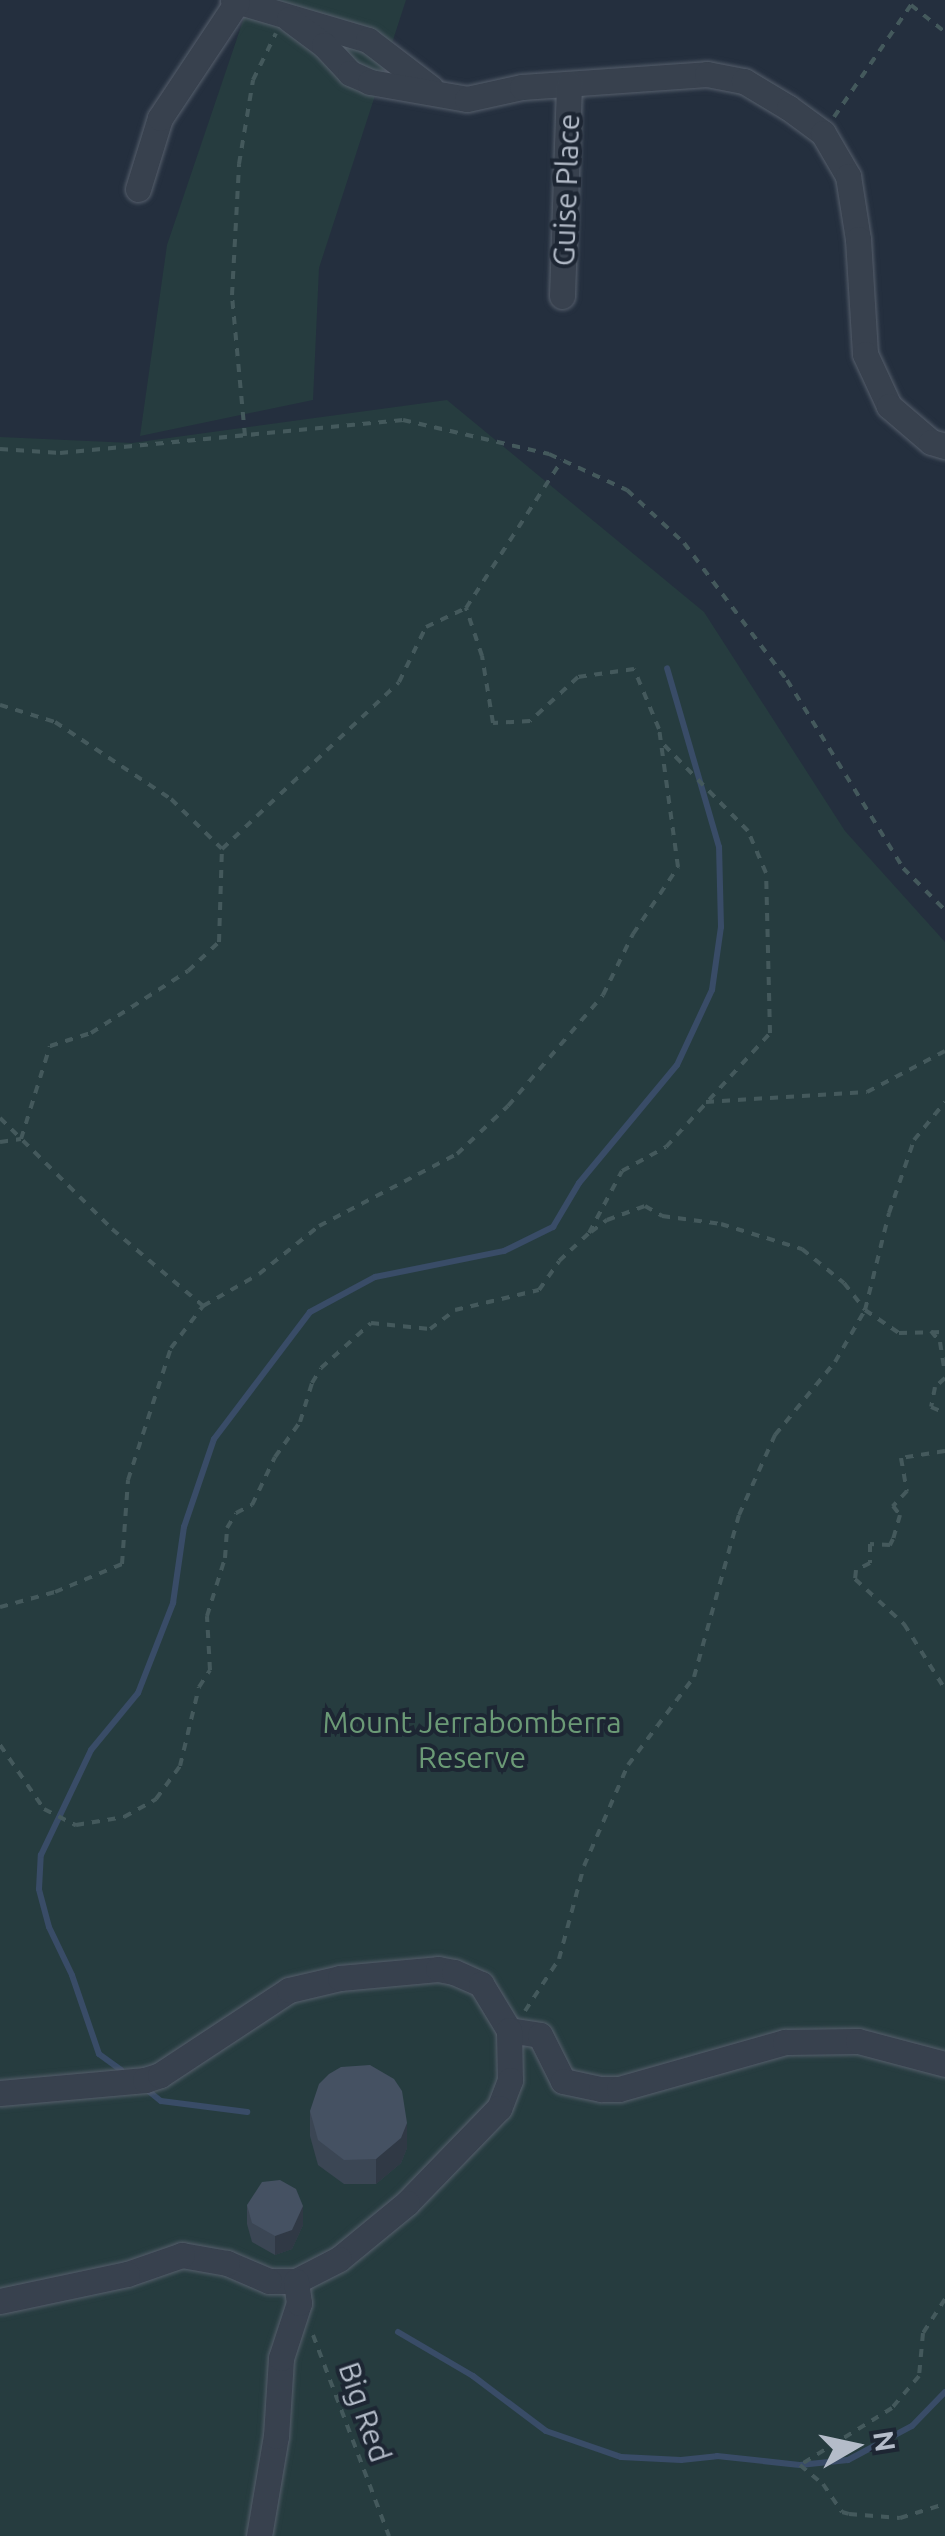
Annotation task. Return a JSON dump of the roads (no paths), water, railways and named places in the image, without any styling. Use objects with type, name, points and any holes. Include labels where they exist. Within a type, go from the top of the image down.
[{"type":"street","points":[[138,190],[160,118],[235,1],[368,40],[435,91]]},
{"type":"street","points":[[286,18],[362,80],[467,99],[522,87],[707,74],[744,81],[823,133],[848,176],[858,239],[865,354],[889,406],[931,442],[945,446]]},
{"type":"street","name":"Guise Place","points":[[562,296],[569,84]]},
{"type":"street","points":[[0,2092],[145,2080],[160,2075],[289,1990],[340,1978],[438,1969],[454,1972],[480,1984],[508,2030],[510,2080],[500,2108],[453,2158],[365,2239],[298,2292],[281,2358],[276,2436],[259,2536]]},
{"type":"street","points":[[508,2030],[540,2036],[562,2081],[600,2090],[619,2089],[785,2042],[858,2040],[945,2064]]},
{"type":"street","points":[[0,2301],[127,2274],[189,2254],[227,2262],[298,2292]]},
{"type":"waterway","points":[[121,2070],[99,2054],[72,1975],[49,1927],[39,1889],[41,1855],[91,1750],[138,1693],[173,1603],[184,1527],[214,1439],[310,1312],[375,1277],[504,1251],[553,1227],[579,1183],[677,1065],[712,990],[721,927],[719,847],[667,668]]},
{"type":"waterway","points":[[146,2089],[161,2101],[247,2112]]},
{"type":"waterway","points":[[398,2332],[473,2376],[546,2431],[621,2457],[681,2460],[717,2456],[800,2465],[848,2460],[912,2426],[945,2392]]},
{"type":"park label","name":"Mount Jerrabomberra Reserve","points":[[472,1739]]}]
